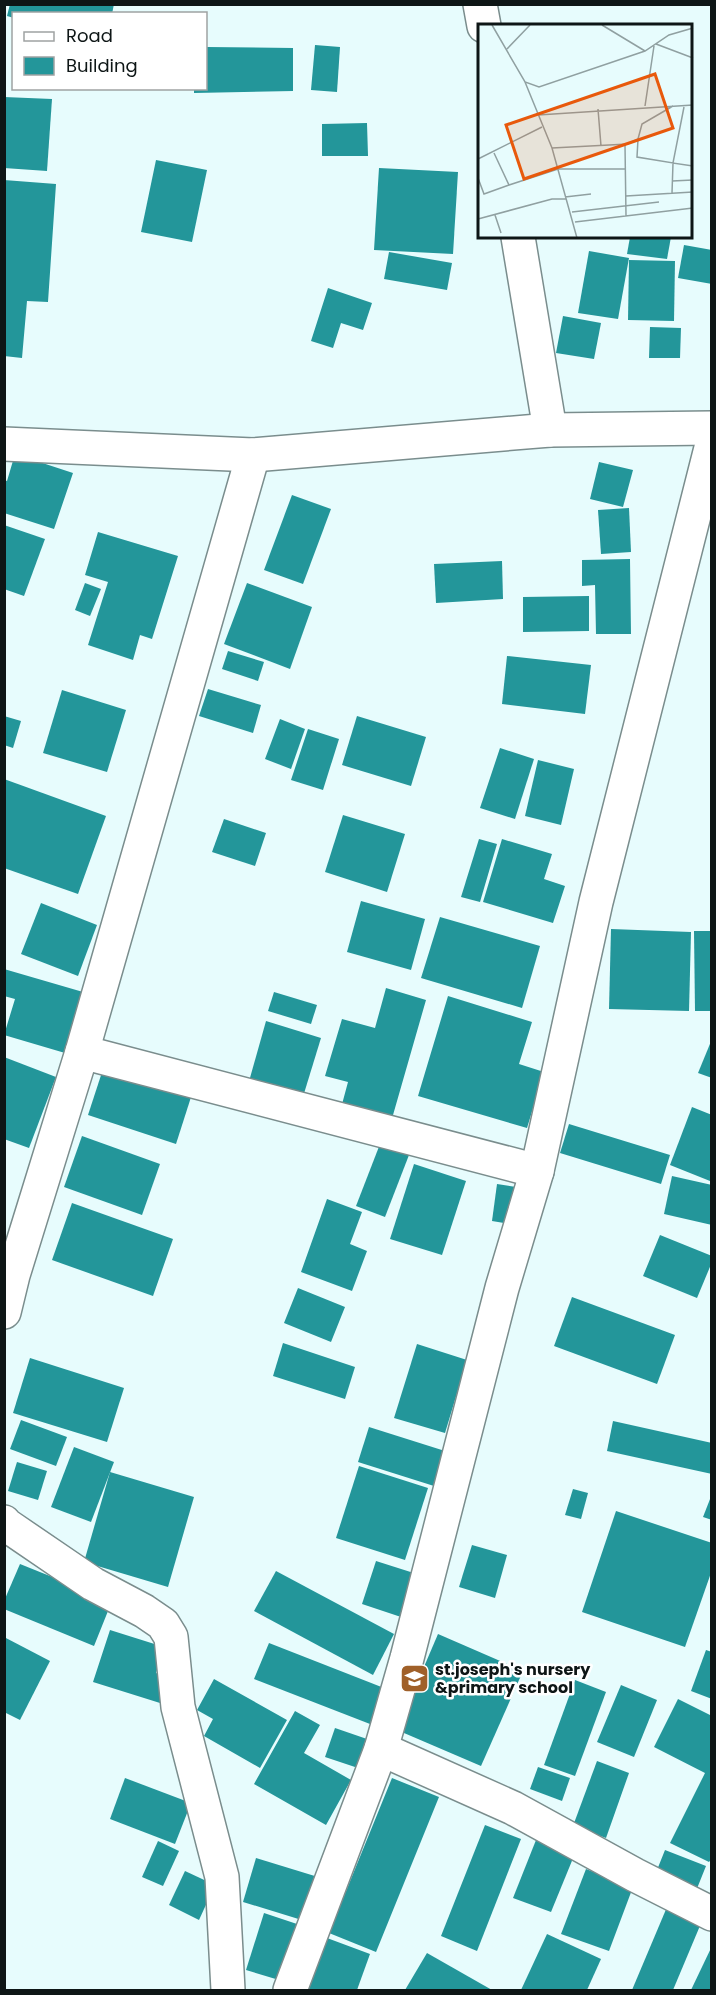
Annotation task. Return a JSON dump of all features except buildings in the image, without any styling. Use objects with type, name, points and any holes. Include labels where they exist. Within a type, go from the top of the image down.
[{"type":"street","points":[[480,4],[484,24]]},
{"type":"street","points":[[518,238],[550,430]]},
{"type":"street","points":[[4,444],[253,455],[550,430],[711,428]]},
{"type":"street","points":[[290,1990],[381,1749],[407,1658],[502,1288],[537,1171],[596,902],[711,444]]},
{"type":"street","points":[[4,1312],[82,1052],[253,455]]},
{"type":"street","points":[[82,1052],[537,1171]]},
{"type":"street","points":[[5,1523],[93,1584],[144,1611],[163,1624],[171,1637],[178,1707],[222,1876],[228,1990]]},
{"type":"street","points":[[381,1749],[513,1808],[711,1914]]},
{"type":"place","name":"st.joseph's nursery &primary school","points":[[414,1678]]}]
